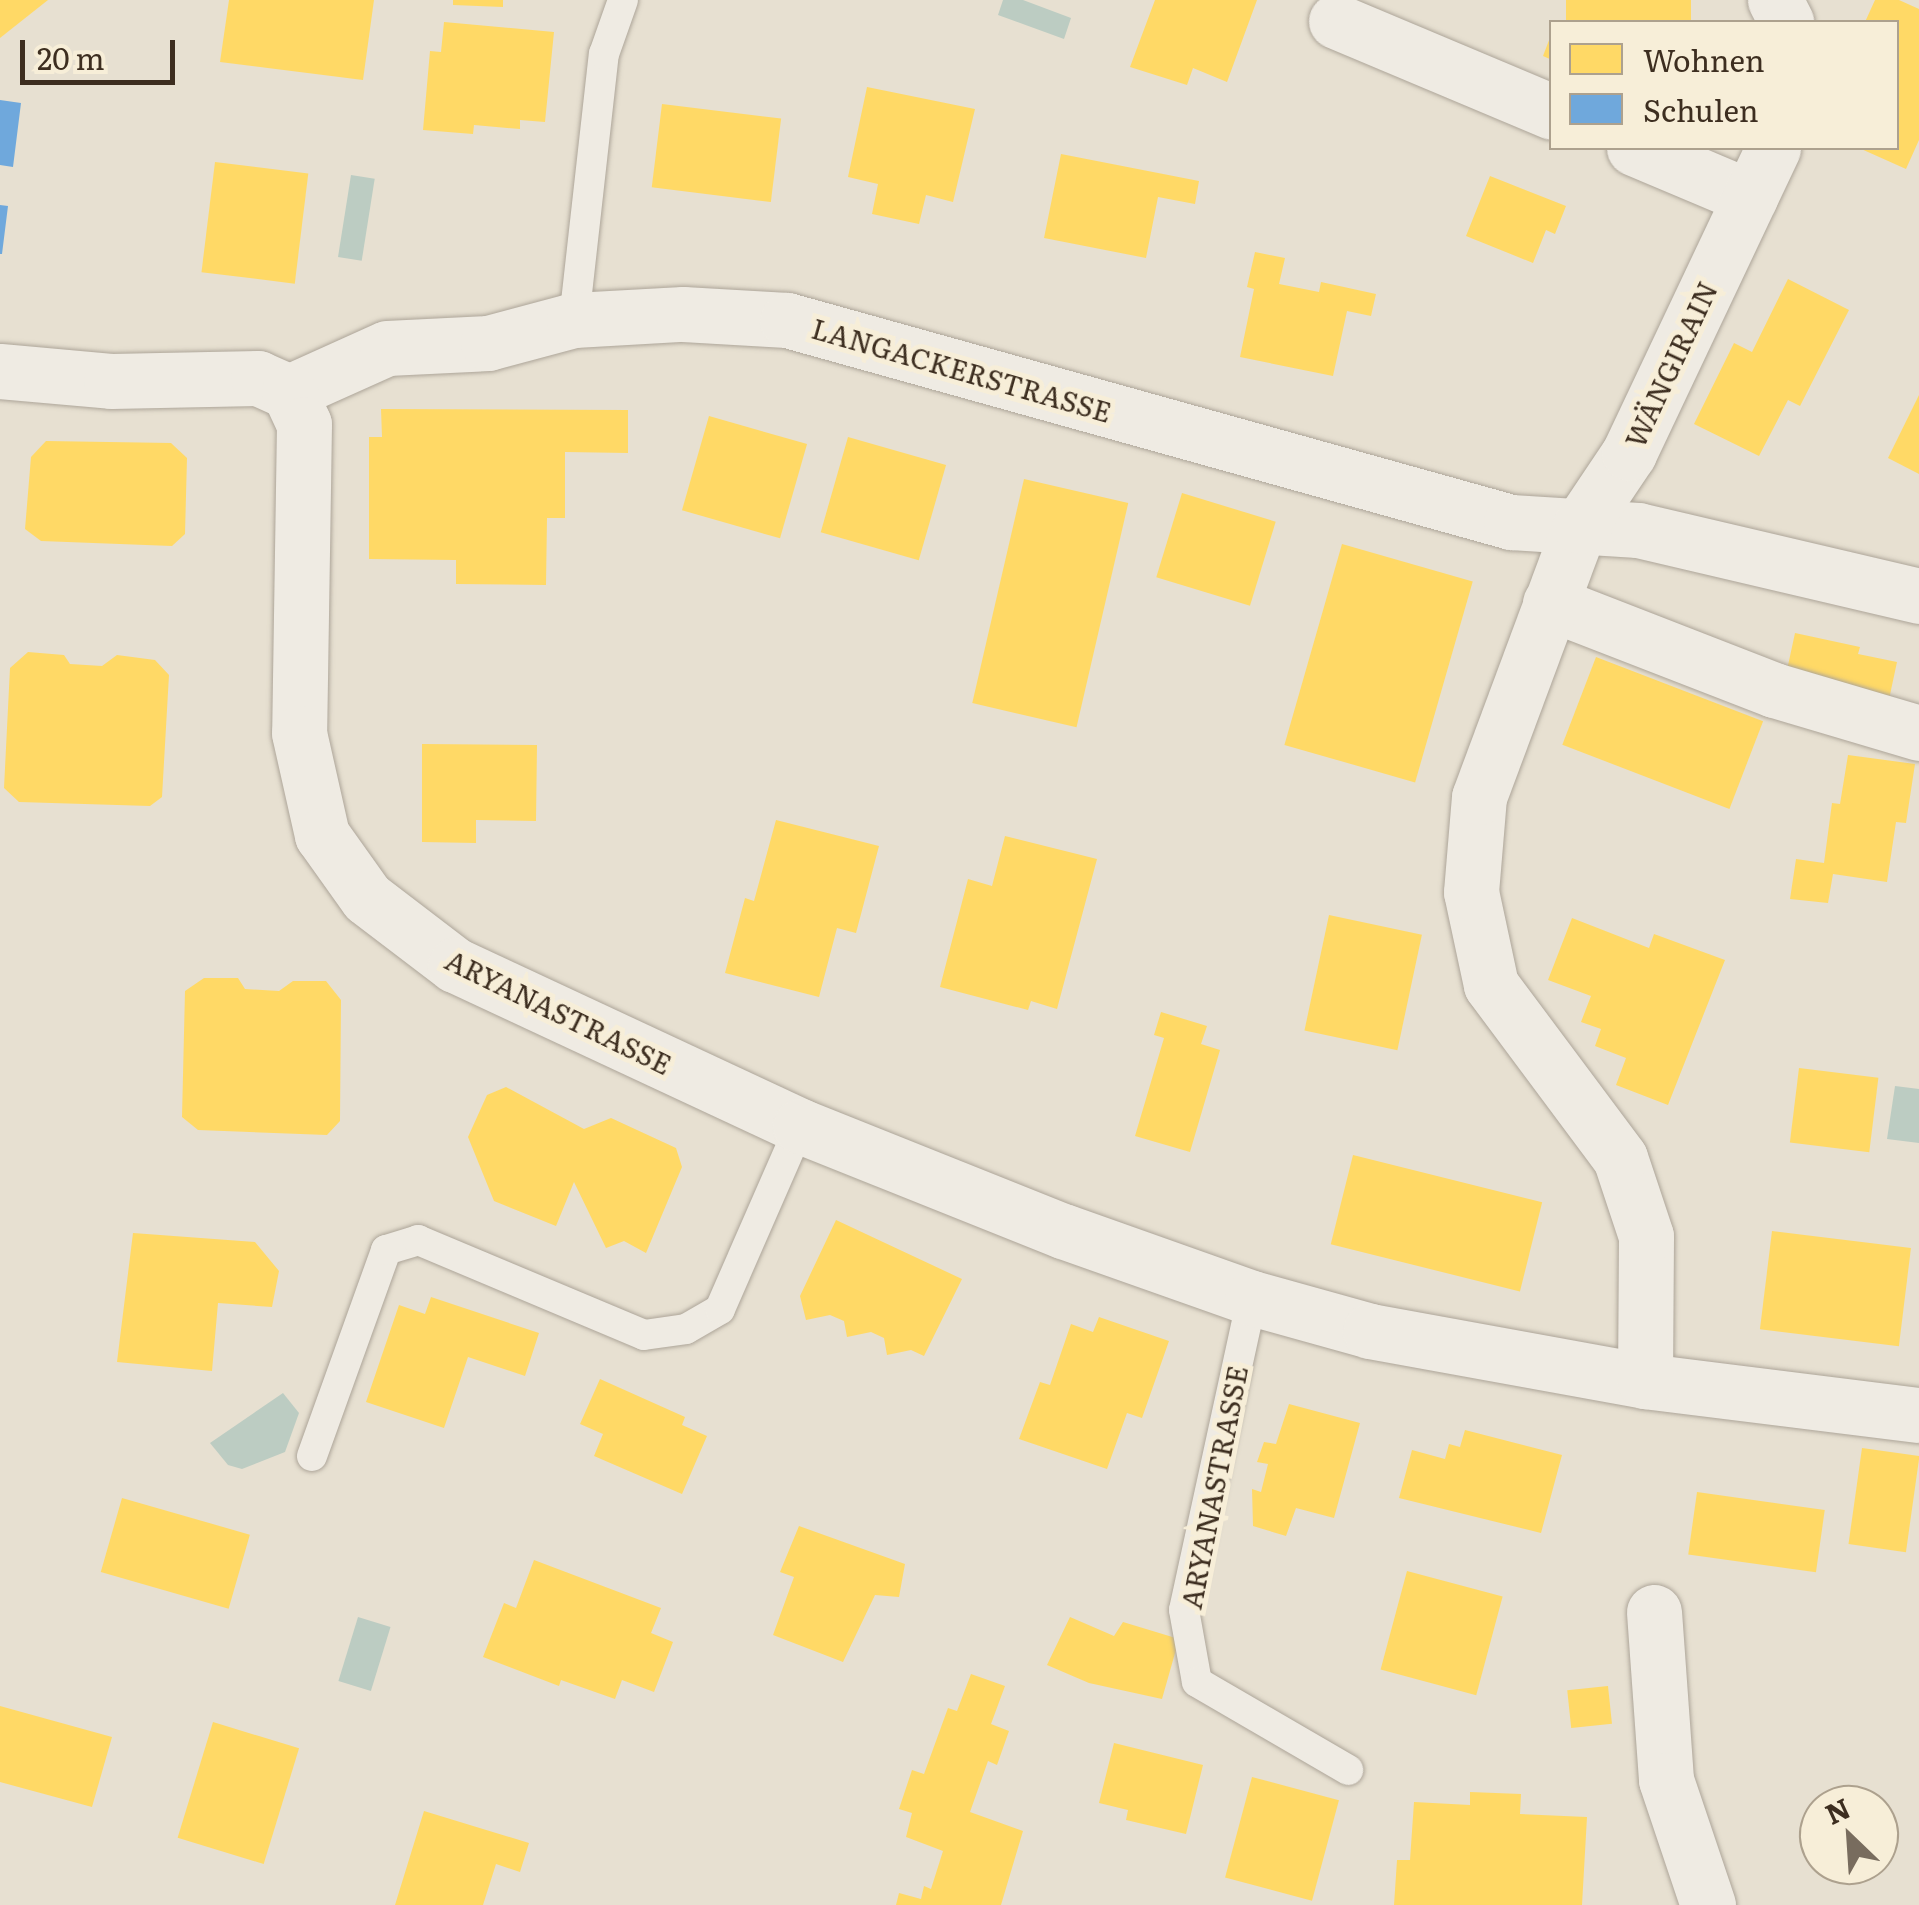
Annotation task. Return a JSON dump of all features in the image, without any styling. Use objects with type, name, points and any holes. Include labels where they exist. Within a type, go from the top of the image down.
[{"type":"street","points":[[1336,21],[1549,111]]},
{"type":"street","points":[[1639,150],[1750,196]]},
{"type":"street","name":"WÄNGIRAIN","points":[[1646,1381],[1646,1236],[1620,1158],[1490,985],[1471,892],[1479,797],[1580,526],[1629,453],[1772,150]]},
{"type":"street","name":"LANGACKERSTRASSE","points":[[289,392],[387,348],[488,342],[574,320],[682,314],[787,320],[1511,522],[1638,530],[1919,596]]},
{"type":"street","points":[[0,370],[112,381],[258,378],[289,392]]},
{"type":"street","name":"ARYANASTRASSE","points":[[289,392],[304,424],[299,733],[322,835],[367,898],[455,966],[800,1126],[1062,1231],[1252,1298],[1370,1331],[1646,1381],[1919,1416]]},
{"type":"street","points":[[1550,603],[1774,690],[1919,733]]},
{"type":"street","points":[[1654,1612],[1666,1780],[1708,1905]]},
{"type":"lane","points":[[574,320],[604,54],[623,0]]},
{"type":"lane","points":[[312,1456],[386,1250],[418,1240],[644,1335],[686,1329],[720,1309],[800,1126]]},
{"type":"lane","name":"ARYANASTRASSE","points":[[1252,1298],[1184,1610],[1197,1682],[1348,1770]]},
{"type":"shaded area","points":[[1003,0],[1023,0],[1071,18],[1064,39],[998,15]]},
{"type":"shaded area","points":[[351,175],[375,179],[362,261],[338,257]]},
{"type":"shaded area","points":[[1895,1086],[1919,1089],[1919,1143],[1887,1139]]},
{"type":"shaded area","points":[[283,1393],[299,1413],[285,1452],[242,1469],[228,1465],[210,1443]]},
{"type":"shaded area","points":[[358,1617],[391,1627],[371,1691],[338,1681]]},
{"type":"building: Wohnen","points":[[0,0],[48,0],[0,38]]},
{"type":"building: Wohnen","points":[[229,0],[374,0],[363,80],[220,62]]},
{"type":"building: Wohnen","points":[[453,0],[503,0],[503,7],[453,5]]},
{"type":"building: Wohnen","points":[[1155,0],[1257,0],[1227,82],[1193,68],[1187,85],[1130,67]]},
{"type":"building: Wohnen","points":[[1566,0],[1691,0],[1691,20],[1566,20]]},
{"type":"building: Wohnen","points":[[1875,0],[1899,0],[1919,9],[1919,140],[1906,169],[1863,150],[1899,150],[1899,20],[1866,20]]},
{"type":"building: Wohnen","points":[[444,22],[554,32],[545,122],[520,120],[520,129],[474,125],[473,134],[423,130],[430,51],[441,52]]},
{"type":"building: Wohnen","points":[[867,87],[975,109],[953,202],[926,195],[919,224],[872,214],[878,184],[848,177]]},
{"type":"building: Wohnen","points":[[662,104],[781,119],[771,202],[652,187]]},
{"type":"building: Wohnen","points":[[1061,154],[1199,181],[1195,204],[1158,197],[1146,258],[1044,238]]},
{"type":"building: Wohnen","points":[[215,162],[308,173],[295,284],[201,272]]},
{"type":"building: Wohnen","points":[[1490,176],[1566,206],[1555,234],[1546,230],[1533,263],[1466,236]]},
{"type":"building: Wohnen","points":[[1255,252],[1285,258],[1279,284],[1319,292],[1321,282],[1376,294],[1371,316],[1347,311],[1333,376],[1240,357],[1254,289],[1247,287]]},
{"type":"building: Wohnen","points":[[1788,279],[1849,310],[1800,406],[1788,400],[1759,456],[1694,424],[1734,343],[1752,352]]},
{"type":"building: Wohnen","points":[[1919,395],[1919,474],[1888,458]]},
{"type":"building: Wohnen","points":[[381,409],[628,410],[628,453],[565,452],[565,518],[547,518],[546,585],[456,584],[456,560],[369,559],[369,437],[382,437]]},
{"type":"building: Wohnen","points":[[709,416],[807,444],[780,538],[682,510]]},
{"type":"building: Wohnen","points":[[848,437],[946,465],[919,560],[821,532]]},
{"type":"building: Wohnen","points":[[46,441],[171,443],[187,458],[185,534],[172,546],[41,541],[25,529],[31,457]]},
{"type":"building: Wohnen","points":[[1024,479],[1128,503],[1077,727],[972,703]]},
{"type":"building: Wohnen","points":[[1182,493],[1276,522],[1250,606],[1156,577]]},
{"type":"building: Wohnen","points":[[1342,544],[1473,581],[1415,782],[1284,745]]},
{"type":"building: Wohnen","points":[[1795,633],[1860,647],[1858,654],[1897,662],[1888,704],[1787,670]]},
{"type":"building: Wohnen","points":[[28,652],[64,655],[70,664],[102,666],[117,655],[155,660],[169,675],[162,797],[150,806],[19,802],[4,788],[10,668]]},
{"type":"building: Wohnen","points":[[1596,657],[1763,721],[1729,809],[1562,745]]},
{"type":"building: Wohnen","points":[[422,744],[537,745],[536,821],[476,820],[476,843],[422,842]]},
{"type":"building: Wohnen","points":[[1848,755],[1915,764],[1906,823],[1896,822],[1887,882],[1833,874],[1828,903],[1790,899],[1796,859],[1824,863],[1832,803],[1840,804]]},
{"type":"building: Wohnen","points":[[776,820],[879,846],[856,933],[837,928],[819,997],[725,973],[745,898],[754,901]]},
{"type":"building: Wohnen","points":[[1005,836],[1097,859],[1057,1009],[1031,1001],[1028,1010],[940,987],[968,879],[992,886]]},
{"type":"building: Wohnen","points":[[1329,915],[1422,935],[1397,1050],[1304,1030]]},
{"type":"building: Wohnen","points":[[1572,918],[1649,948],[1654,934],[1725,960],[1668,1105],[1616,1085],[1626,1058],[1595,1046],[1601,1029],[1581,1022],[1591,996],[1548,980]]},
{"type":"building: Wohnen","points":[[204,978],[238,978],[245,989],[279,991],[293,981],[326,981],[341,1000],[340,1121],[327,1135],[198,1130],[182,1117],[185,991]]},
{"type":"building: Wohnen","points":[[1161,1012],[1207,1026],[1201,1044],[1220,1050],[1190,1152],[1135,1136],[1164,1038],[1154,1035]]},
{"type":"building: Wohnen","points":[[1799,1068],[1878,1078],[1869,1152],[1790,1142]]},
{"type":"building: Wohnen","points":[[506,1087],[584,1129],[611,1118],[676,1148],[682,1167],[646,1253],[624,1241],[606,1248],[574,1182],[556,1226],[494,1201],[468,1137],[487,1095]]},
{"type":"building: Wohnen","points":[[1353,1155],[1542,1202],[1520,1291],[1331,1244]]},
{"type":"building: Wohnen","points":[[836,1220],[962,1279],[924,1356],[911,1350],[887,1355],[884,1338],[871,1332],[847,1337],[844,1321],[830,1315],[806,1320],[800,1296]]},
{"type":"building: Wohnen","points":[[1772,1231],[1911,1248],[1899,1346],[1760,1329]]},
{"type":"building: Wohnen","points":[[133,1233],[255,1242],[279,1271],[272,1307],[218,1303],[212,1371],[117,1362]]},
{"type":"building: Wohnen","points":[[431,1297],[539,1333],[525,1376],[468,1357],[444,1428],[366,1402],[399,1305],[425,1314]]},
{"type":"building: Wohnen","points":[[1099,1317],[1169,1341],[1142,1418],[1127,1413],[1107,1469],[1019,1439],[1040,1382],[1050,1385],[1071,1324],[1093,1332]]},
{"type":"building: Wohnen","points":[[600,1379],[685,1417],[682,1425],[707,1436],[682,1494],[594,1456],[603,1434],[580,1424]]},
{"type":"building: Wohnen","points":[[1289,1404],[1360,1423],[1334,1518],[1296,1508],[1286,1536],[1253,1526],[1252,1489],[1261,1492],[1268,1464],[1257,1462],[1264,1442],[1276,1444]]},
{"type":"building: Wohnen","points":[[1465,1430],[1562,1455],[1541,1533],[1399,1498],[1412,1450],[1445,1459],[1449,1444],[1460,1447]]},
{"type":"building: Wohnen","points":[[1862,1448],[1919,1456],[1906,1552],[1849,1544]]},
{"type":"building: Wohnen","points":[[1697,1492],[1825,1510],[1816,1572],[1688,1554]]},
{"type":"building: Wohnen","points":[[122,1498],[250,1535],[229,1609],[101,1572]]},
{"type":"building: Wohnen","points":[[799,1526],[905,1564],[899,1597],[875,1595],[843,1662],[773,1635],[794,1577],[780,1572]]},
{"type":"building: Wohnen","points":[[534,1560],[661,1608],[651,1633],[673,1642],[654,1692],[622,1680],[615,1699],[561,1680],[559,1686],[483,1657],[504,1603],[516,1608]]},
{"type":"building: Wohnen","points":[[1407,1571],[1503,1597],[1476,1695],[1381,1670]]},
{"type":"building: Wohnen","points":[[1070,1617],[1114,1636],[1123,1622],[1179,1639],[1162,1699],[1089,1683],[1047,1665]]},
{"type":"building: Wohnen","points":[[971,1674],[1005,1686],[991,1724],[1009,1731],[997,1765],[988,1761],[970,1812],[1023,1831],[1001,1905],[896,1905],[899,1893],[921,1899],[924,1886],[931,1889],[943,1851],[906,1837],[912,1813],[899,1809],[912,1770],[924,1774],[948,1708],[957,1711]]},
{"type":"building: Wohnen","points":[[1608,1686],[1612,1724],[1571,1728],[1567,1690]]},
{"type":"building: Wohnen","points":[[0,1706],[112,1737],[92,1807],[0,1782]]},
{"type":"building: Wohnen","points":[[213,1722],[299,1748],[264,1864],[178,1838]]},
{"type":"building: Wohnen","points":[[1114,1743],[1203,1765],[1186,1834],[1126,1820],[1128,1810],[1099,1803]]},
{"type":"building: Wohnen","points":[[1252,1777],[1339,1800],[1312,1901],[1225,1877]]},
{"type":"building: Wohnen","points":[[1470,1792],[1521,1794],[1520,1814],[1587,1817],[1582,1905],[1394,1905],[1397,1860],[1410,1860],[1414,1802],[1470,1805]]},
{"type":"building: Wohnen","points":[[424,1811],[529,1843],[520,1872],[496,1864],[483,1905],[395,1905]]},
{"type":"building: Schulen","points":[[0,100],[21,103],[13,167],[0,165]]},
{"type":"building: Schulen","points":[[0,205],[8,206],[2,254],[0,254]]}]
